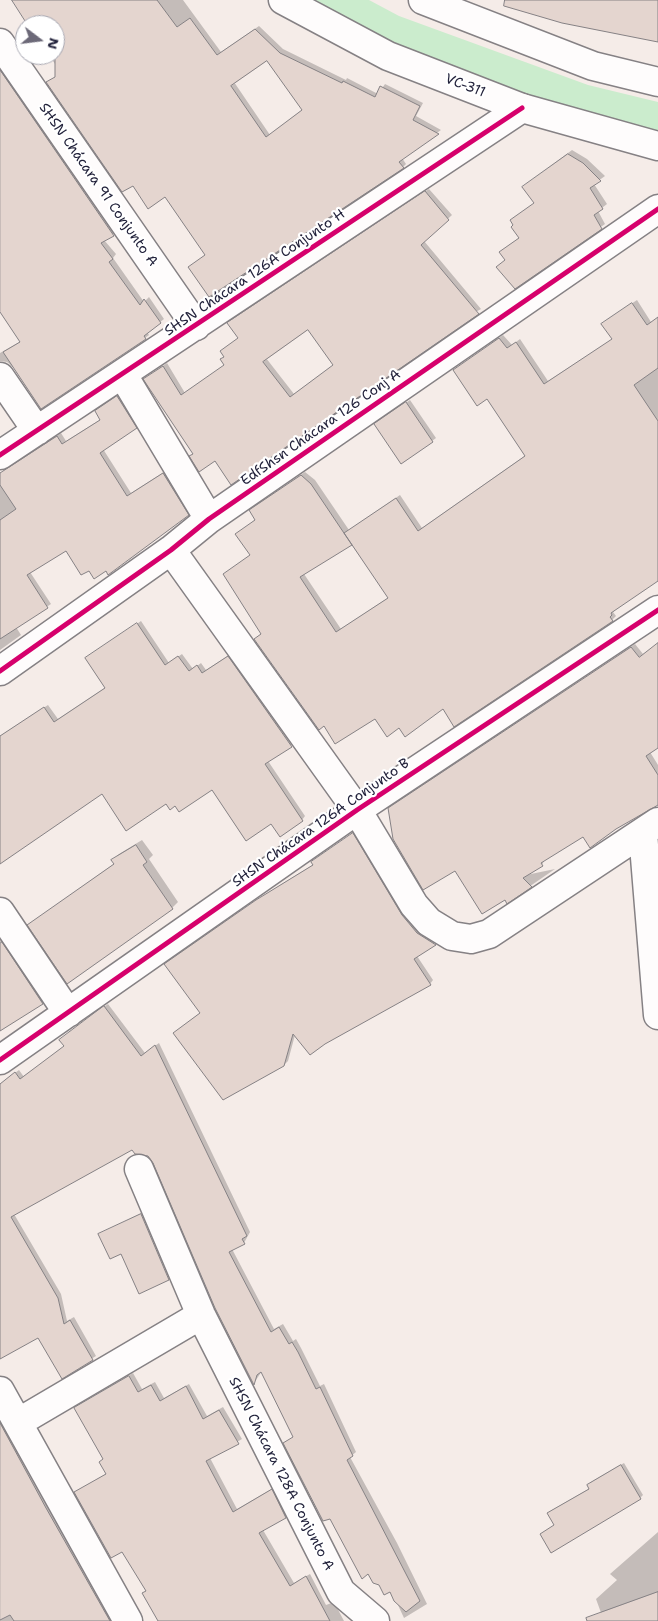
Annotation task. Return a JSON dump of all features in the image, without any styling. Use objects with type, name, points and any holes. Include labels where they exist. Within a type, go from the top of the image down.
[{"type":"street","name":"VC-311","points":[[283,0],[388,56],[522,108],[658,146]]},
{"type":"street","points":[[423,0],[593,66],[658,82]]},
{"type":"street","name":"SHSN Chácara 91 Conjunto A","points":[[0,43],[196,326]]},
{"type":"street","name":"SHSN Chácara 126A Conjunto H","points":[[0,455],[522,108]]},
{"type":"street","name":"EdfShsn Chácara 126 Conj A","points":[[0,671],[171,550],[209,519],[658,209]]},
{"type":"street","points":[[123,375],[209,519]]},
{"type":"street","points":[[0,377],[37,432]]},
{"type":"street","points":[[171,550],[356,810],[414,905],[429,922],[452,936],[471,940],[489,934],[651,828]]},
{"type":"street","name":"SHSN Chácara 126A Conjunto B","points":[[0,1060],[356,810],[658,610]]},
{"type":"street","points":[[651,828],[658,1015]]},
{"type":"street","points":[[0,912],[68,1013]]},
{"type":"street","name":"SHSN Chácara 128A Conjunto A","points":[[139,1169],[201,1315],[341,1592],[375,1621]]},
{"type":"street","points":[[19,1422],[201,1315]]},
{"type":"street","points":[[0,1391],[19,1422],[128,1621]]},
{"type":"green space","points":[[302,0],[369,0],[399,16],[588,85],[658,102],[658,140],[435,66]]},
{"type":"building","points":[[12,0],[157,0],[177,27],[190,18],[217,55],[255,29],[280,53],[342,83],[343,81],[375,97],[380,86],[420,106],[413,120],[439,134],[399,162],[404,168],[209,297],[188,267],[205,255],[165,197],[148,209],[133,186],[122,192],[46,82],[55,77],[55,65],[65,65],[65,15],[22,15]],"holes":[[[267,61],[302,110],[266,137],[231,86]]]},
{"type":"building","points":[[505,0],[658,0],[658,42],[562,23],[504,6]]},
{"type":"building","points":[[0,70],[114,236],[101,243],[113,259],[109,262],[140,305],[144,299],[161,323],[144,336],[146,339],[41,409],[3,352],[20,342],[0,312]]},
{"type":"building","points":[[568,154],[583,163],[601,181],[590,188],[603,209],[594,215],[602,229],[515,289],[496,267],[505,260],[499,252],[519,238],[511,227],[513,225],[510,220],[534,203],[522,187]]},
{"type":"building","points":[[425,191],[449,220],[421,245],[479,314],[231,485],[215,461],[199,472],[189,456],[193,454],[143,379],[163,366],[181,395],[224,365],[220,359],[224,357],[220,351],[238,338],[227,323]],"holes":[[[308,330],[333,365],[290,397],[263,362]]]},
{"type":"building","points":[[632,303],[647,325],[658,317],[658,368],[634,385],[658,421],[658,581],[611,613],[610,617],[613,621],[454,727],[443,709],[405,737],[399,728],[387,737],[375,719],[335,744],[324,726],[319,730],[254,639],[261,634],[223,574],[250,555],[235,534],[255,520],[249,510],[301,475],[311,484],[352,545],[300,577],[336,632],[388,598],[344,533],[396,498],[418,531],[525,456],[487,399],[477,406],[453,370],[499,338],[507,348],[516,342],[544,384],[612,339],[601,324]]},
{"type":"building","points":[[117,396],[137,428],[100,453],[127,496],[163,473],[189,515],[108,575],[106,571],[94,579],[89,571],[81,575],[66,551],[27,575],[48,608],[0,639],[0,520],[16,509],[0,485],[0,473],[57,436],[62,444],[100,420],[95,411]]},
{"type":"building","points":[[406,402],[433,442],[401,464],[374,424]]},
{"type":"building","points":[[137,623],[165,665],[178,656],[189,671],[197,665],[202,673],[228,656],[292,747],[265,764],[303,821],[280,837],[271,824],[246,841],[212,790],[179,812],[175,806],[170,810],[166,804],[126,831],[102,794],[0,864],[0,736],[44,707],[54,722],[105,688],[85,658]]},
{"type":"building","points":[[658,643],[658,748],[646,756],[658,775],[658,805],[616,829],[590,848],[583,837],[541,863],[543,866],[523,878],[532,887],[507,904],[505,900],[482,914],[455,871],[423,890],[393,839],[388,808],[631,647],[639,657]]},
{"type":"building","points":[[353,833],[402,915],[417,933],[436,945],[414,959],[431,985],[325,1044],[310,1055],[293,1034],[284,1066],[223,1100],[173,1033],[200,1013],[164,964],[256,900],[313,865],[311,862]]},
{"type":"building","points":[[136,845],[147,862],[143,865],[173,909],[67,984],[27,925],[114,864],[111,860]]},
{"type":"building","points":[[2,942],[43,1004],[0,1031],[0,944]]},
{"type":"building","points":[[104,1006],[141,1056],[155,1045],[247,1236],[242,1239],[245,1244],[229,1252],[271,1332],[279,1327],[289,1344],[292,1342],[298,1352],[316,1389],[320,1387],[353,1456],[347,1460],[420,1601],[406,1612],[394,1601],[390,1592],[384,1595],[379,1585],[373,1583],[368,1574],[362,1579],[330,1519],[323,1521],[283,1443],[293,1437],[261,1372],[257,1375],[254,1385],[215,1308],[153,1163],[148,1156],[135,1154],[132,1150],[11,1217],[58,1298],[64,1324],[70,1320],[93,1360],[62,1379],[38,1338],[0,1359],[0,1084],[15,1072],[20,1079],[64,1046],[59,1040]]},
{"type":"building","points":[[141,1214],[169,1280],[139,1294],[121,1254],[110,1259],[98,1234]]},
{"type":"building","points":[[129,1376],[138,1392],[151,1385],[160,1401],[186,1386],[203,1419],[219,1410],[239,1444],[206,1461],[233,1512],[272,1489],[286,1518],[259,1533],[290,1586],[306,1576],[330,1621],[158,1621],[142,1593],[146,1591],[122,1552],[111,1558],[74,1492],[106,1474],[99,1462],[103,1459],[74,1408]]},
{"type":"building","points":[[0,1423],[110,1621],[14,1621],[10,1615],[0,1620]]},
{"type":"building","points":[[621,1465],[641,1499],[551,1553],[540,1534],[554,1525],[547,1513],[589,1489],[587,1485]]},
{"type":"building","points":[[658,1592],[658,1621],[587,1621],[586,1618]]},
{"type":"cycle path","points":[[0,455],[522,108]]},
{"type":"cycle path","points":[[0,671],[171,550],[209,519],[658,209]]},
{"type":"cycle path","points":[[0,1060],[357,810],[658,610]]}]
